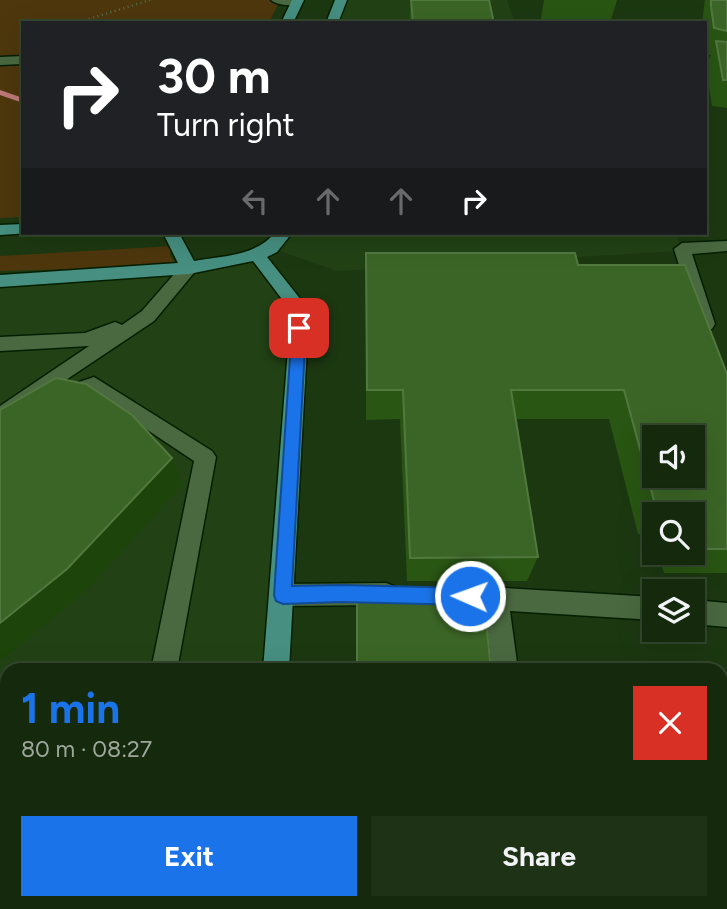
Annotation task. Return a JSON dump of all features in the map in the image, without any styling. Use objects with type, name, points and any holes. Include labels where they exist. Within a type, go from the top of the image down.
[{"type":"main road","points":[[333,21],[341,0]]},
{"type":"main road","points":[[288,21],[297,1]]},
{"type":"main road","points":[[0,230],[21,229]]},
{"type":"main road","points":[[172,235],[190,268]]},
{"type":"main road","points":[[0,281],[190,268],[257,255],[271,248],[282,235]]},
{"type":"main road","points":[[257,255],[300,310],[277,663]]},
{"type":"street","points":[[277,0],[297,1]]},
{"type":"street","points":[[0,61],[21,61]]},
{"type":"street","points":[[712,341],[682,249],[727,246]]},
{"type":"street","points":[[1,415],[148,316],[190,268]]},
{"type":"street","points":[[0,344],[87,340],[148,316]]},
{"type":"street","points":[[1,415],[94,385],[205,457],[165,663]]},
{"type":"street","points":[[283,595],[405,595]]},
{"type":"street","points":[[431,595],[642,608]]},
{"type":"street","points":[[496,597],[504,663]]},
{"type":"street","points":[[705,613],[727,615]]},
{"type":"path","points":[[82,21],[150,0]]},
{"type":"shaded area","points":[[0,0],[280,0],[270,21],[21,21],[21,217],[0,218]]},
{"type":"shaded area","points":[[341,0],[507,0],[514,21],[333,21]]},
{"type":"shaded area","points":[[282,235],[677,235],[682,251],[337,271],[271,248]]},
{"type":"shaded area","points":[[173,246],[170,255],[177,266],[0,271],[0,256]]},
{"type":"shaded area","points":[[257,255],[300,310],[283,595],[273,663],[0,663],[0,281],[189,268]]},
{"type":"building","points":[[411,0],[489,0],[494,21],[413,21]]},
{"type":"building","points":[[711,0],[727,0],[727,31],[714,28]]},
{"type":"building","points":[[716,41],[727,42],[727,80],[723,80]]},
{"type":"building","points":[[366,253],[575,253],[578,265],[685,265],[727,374],[727,549],[705,549],[705,502],[654,502],[651,488],[705,488],[705,425],[642,425],[642,456],[624,390],[511,390],[538,557],[410,558],[403,390],[367,390]]},
{"type":"building","points":[[56,378],[86,384],[132,415],[172,458],[67,569],[0,623],[0,410]]},
{"type":"building","points":[[357,588],[483,591],[490,663],[357,663]]},
{"type":"waterway","points":[[0,92],[21,100]]},
{"type":"route","points":[[299,328],[283,595],[341,593],[470,596]]}]
